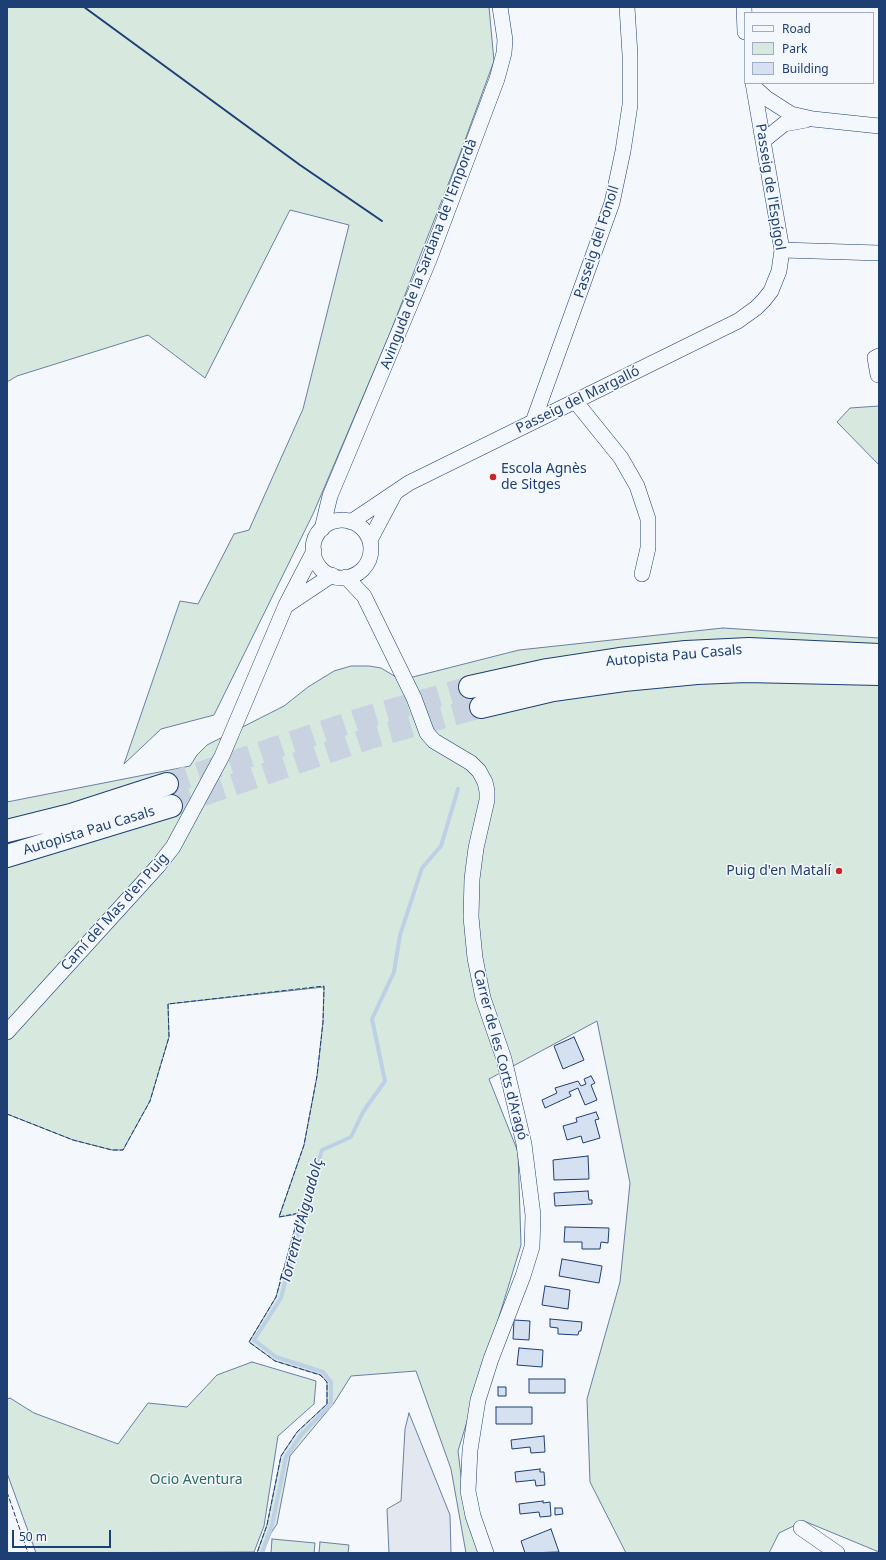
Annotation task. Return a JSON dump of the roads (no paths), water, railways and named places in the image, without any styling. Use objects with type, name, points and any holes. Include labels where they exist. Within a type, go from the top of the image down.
[{"type":"highway","name":"Autopista Pau Casals","points":[[470,687],[547,670],[605,661],[686,652],[750,649],[879,655]]},
{"type":"highway","name":"Autopista Pau Casals","points":[[481,707],[553,690],[624,680],[697,673],[746,671],[879,674]]},
{"type":"highway","name":"Autopista Pau Casals","points":[[7,832],[71,815],[167,784]]},
{"type":"highway","name":"Autopista Pau Casals","points":[[7,856],[171,806]]},
{"type":"street","name":"Avinguda de la Sardana de l'Empordà","points":[[322,529],[330,496],[429,260],[497,79],[504,53],[505,40],[500,7]]},
{"type":"street","name":"Passeig del Fonoll","points":[[533,422],[612,203],[623,151],[630,105],[630,55],[627,7]]},
{"type":"street","points":[[754,85],[766,98],[791,114],[813,119],[879,126]]},
{"type":"street","name":"Passeig de l'Espígol","points":[[754,85],[782,250],[779,271],[772,291],[756,308]]},
{"type":"street","points":[[764,141],[784,124],[813,119]]},
{"type":"street","points":[[782,250],[879,253]]},
{"type":"street","name":"Passeig del Margalló","points":[[346,521],[398,489],[738,321],[756,308]]},
{"type":"street","points":[[878,375],[875,358],[879,356]]},
{"type":"street","points":[[575,401],[621,458],[637,486],[648,518],[648,548],[642,574]]},
{"type":"street","points":[[286,605],[339,576],[353,575],[362,569],[370,554],[370,540],[398,489]]},
{"type":"street","points":[[330,496],[346,521]]},
{"type":"street","points":[[364,596],[339,576],[319,566],[314,551],[315,539],[322,529],[332,522],[346,521],[362,528],[370,540]]},
{"type":"street","name":"Camí del Mas d'en Puig","points":[[7,1032],[158,866],[173,847],[222,756],[286,605],[314,551]]},
{"type":"street","points":[[362,569],[364,596]]},
{"type":"street","name":"Carrer de les Corts d'Aragó","points":[[364,596],[423,718],[427,733],[434,741],[471,763],[479,771],[485,782],[487,800],[476,848],[472,879],[471,917],[475,958],[483,998],[504,1059],[524,1144],[533,1215],[532,1247],[480,1394],[470,1450],[468,1491],[473,1516],[486,1553]]},
{"type":"street","points":[[801,1528],[837,1553]]},
{"type":"waterway","name":"Torrent d'Aiguadolç","points":[[262,1553],[272,1525],[286,1457],[301,1435],[331,1404],[331,1382],[323,1372],[276,1357],[254,1340],[281,1298],[304,1210],[322,1150],[351,1137],[363,1112],[385,1081],[372,1019],[394,972],[400,935],[422,868],[441,846],[458,789]]},
{"type":"tunnel","points":[[167,784],[360,719],[470,687]]},
{"type":"tunnel","points":[[171,806],[370,738],[481,707]]},
{"type":"place","name":"Escola Agnès de Sitges","points":[[493,477]]},
{"type":"place","name":"Puig d'en Matalí","points":[[839,871]]},
{"type":"park label","name":"Ocio Aventura","points":[[196,1480]]}]
